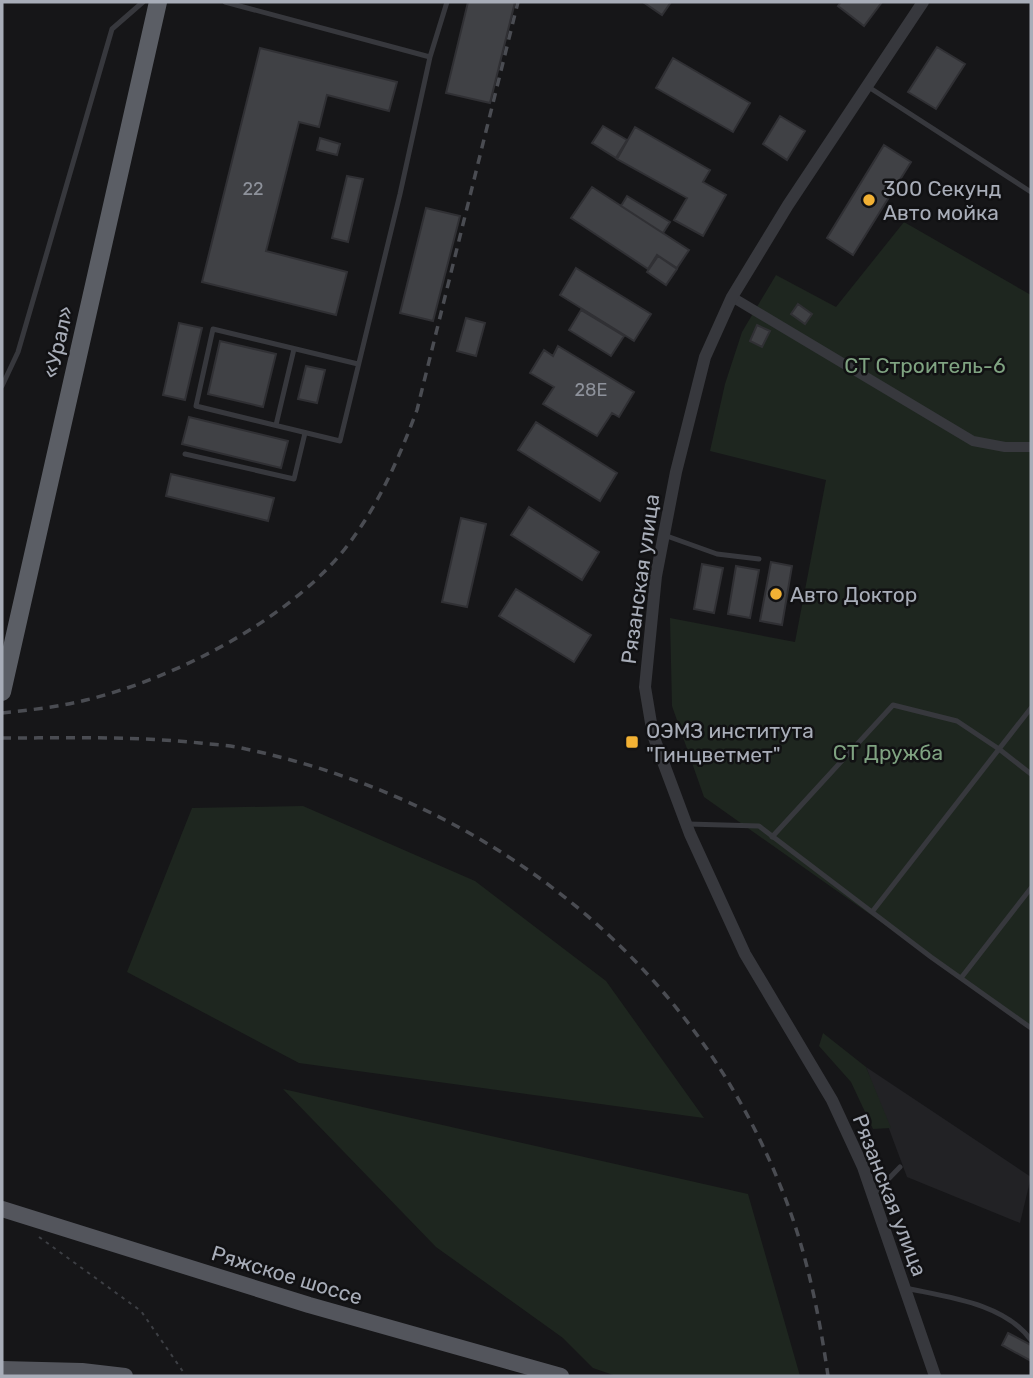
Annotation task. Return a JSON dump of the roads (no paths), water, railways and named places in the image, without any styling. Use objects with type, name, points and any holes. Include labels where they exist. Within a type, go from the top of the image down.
[{"type":"highway","name":"«Урал»","points":[[2,692],[158,2]]},
{"type":"main road","name":"Ряжское шоссе","points":[[2,1209],[309,1305],[561,1376]]},
{"type":"main road","points":[[2,1370],[82,1371],[125,1376]]},
{"type":"street","name":"Рязанская улица","points":[[923,2],[788,205],[732,297],[705,357],[676,472],[656,576],[646,687],[653,735],[686,824],[746,954],[832,1100],[863,1167],[935,1376]]},
{"type":"street","points":[[732,297],[973,441],[1005,447],[1031,447]]},
{"type":"lane","points":[[2,386],[19,352],[112,29],[144,2]]},
{"type":"lane","points":[[225,2],[430,57]]},
{"type":"lane","points":[[358,364],[213,329],[195,406],[340,441],[394,220],[430,57],[447,2]]},
{"type":"lane","points":[[867,86],[1031,192]]},
{"type":"lane","points":[[276,425],[294,349]]},
{"type":"lane","points":[[185,454],[294,479],[305,433]]},
{"type":"lane","points":[[664,535],[718,554],[759,559]]},
{"type":"lane","points":[[772,837],[893,705],[957,722],[1031,774]]},
{"type":"lane","points":[[872,912],[1031,708]]},
{"type":"lane","points":[[686,824],[759,826],[1031,1028]]},
{"type":"lane","points":[[961,978],[1031,888]]},
{"type":"lane","points":[[872,1195],[900,1167]]},
{"type":"lane","points":[[904,1288],[979,1304],[1024,1330],[1031,1340]]},
{"type":"railway","points":[[2,713],[86,700],[121,690],[196,660],[268,618],[301,593],[353,538],[390,476],[417,410],[518,2]]},
{"type":"railway","points":[[2,738],[126,738],[223,745],[335,773],[419,807],[498,850],[570,902],[636,962],[693,1030],[742,1106],[782,1190],[798,1235],[816,1305],[828,1376]]},
{"type":"place","name":"300 Секунд Авто мойка","points":[[869,200]]},
{"type":"place","name":"Авто Доктор","points":[[776,594]]},
{"type":"place","name":"ОЭМЗ института \"Гинцветмет\"","points":[[632,742]]},
{"type":"park label","name":"СТ Строитель-6","points":[[925,365]]},
{"type":"park label","name":"СТ Дружба","points":[[888,752]]}]
